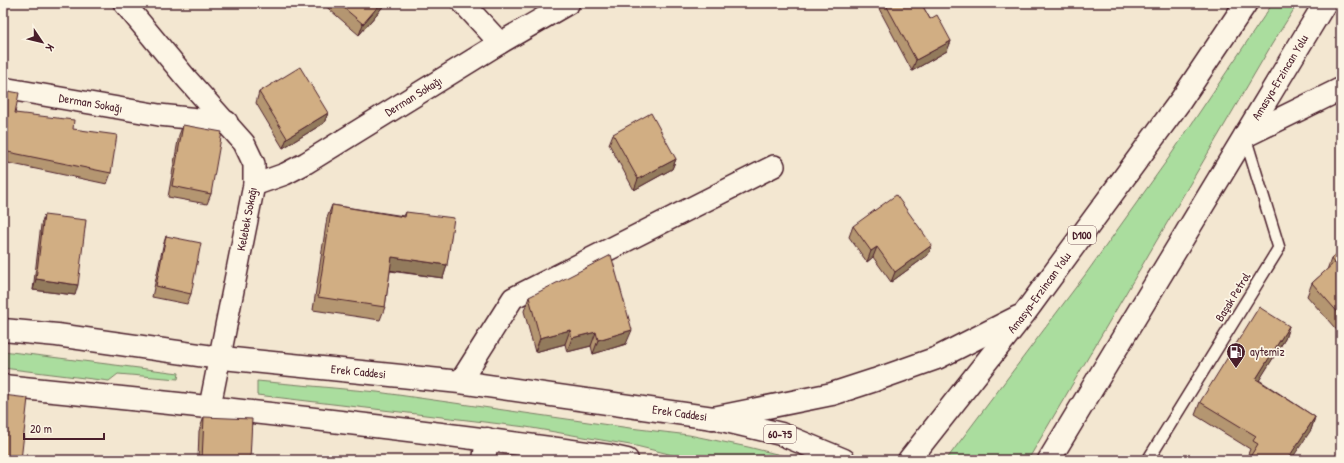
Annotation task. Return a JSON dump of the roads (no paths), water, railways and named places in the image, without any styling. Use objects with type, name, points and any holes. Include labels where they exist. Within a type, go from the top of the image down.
[{"type":"main road","name":"Amasya-Erzincan Yolu","points":[[909,460],[1024,314],[1182,100],[1246,3]]},
{"type":"main road","name":"Amasya-Erzincan Yolu","points":[[1049,460],[1325,3]]},
{"type":"main road","points":[[1245,136],[1341,89]]},
{"type":"main road","points":[[713,418],[832,394],[875,380],[937,358],[1024,314]]},
{"type":"main road","name":"Erek Caddesi","points":[[3,330],[220,358],[460,382],[713,418]]},
{"type":"main road","points":[[3,386],[210,406],[487,439],[609,456],[627,460]]},
{"type":"main road","name":"60-75","points":[[713,418],[757,427],[781,434],[844,460]]},
{"type":"main road","points":[[484,460],[487,439]]},
{"type":"street","name":"Kelebek Sokağı","points":[[124,3],[186,78],[227,122],[244,143],[254,164],[254,185],[210,406]]},
{"type":"street","points":[[463,3],[500,43]]},
{"type":"street","name":"Derman Sokağı","points":[[254,185],[285,174],[306,163],[500,43],[569,3]]},
{"type":"street","name":"Derman Sokağı","points":[[3,88],[159,115],[227,122]]},
{"type":"street","points":[[460,382],[512,298],[774,166]]},
{"type":"lane","name":"Başak Petrol","points":[[1148,460],[1279,248],[1245,136]]},
{"type":"place","name":"aytemiz","points":[[1236,369]]}]
